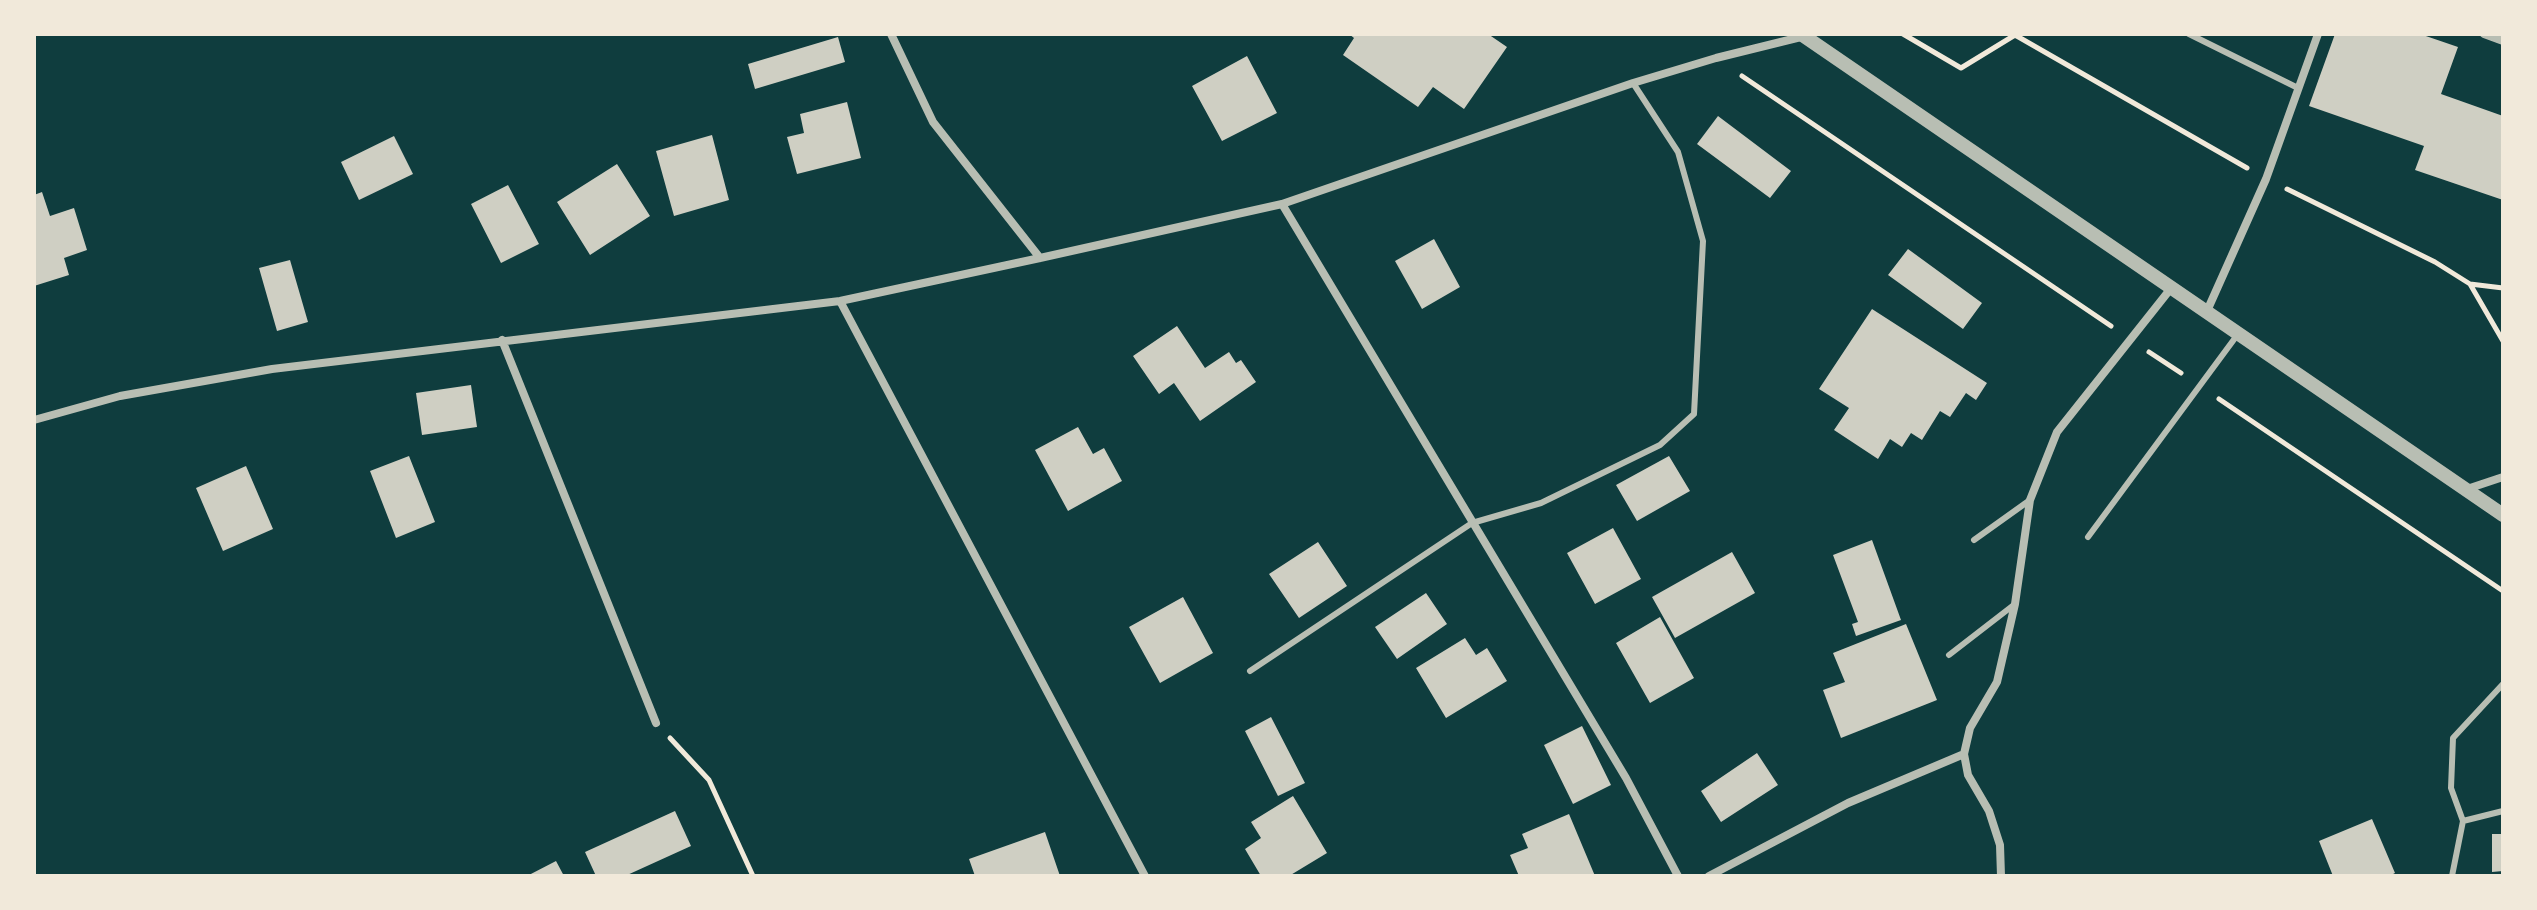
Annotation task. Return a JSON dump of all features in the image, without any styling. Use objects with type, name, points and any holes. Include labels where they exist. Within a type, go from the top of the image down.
[{"type":"street","points":[[891,34],[933,122],[1040,258]]},
{"type":"street","points":[[2207,311],[2266,179],[2318,34]]},
{"type":"street","points":[[2484,34],[2503,41]]},
{"type":"street","points":[[34,420],[120,396],[272,369],[840,301],[1040,258],[1282,204],[1633,83],[1803,35],[2503,515]]},
{"type":"street","points":[[1282,204],[1626,778],[1678,876]]},
{"type":"street","points":[[2001,876],[2000,845],[1989,811],[1968,775],[1964,754],[1970,728],[1997,682],[2015,604],[2030,500],[2057,432],[2172,287]]},
{"type":"street","points":[[840,301],[1145,876]]},
{"type":"street","points":[[502,340],[656,723]]},
{"type":"street","points":[[2467,489],[2503,477]]},
{"type":"street","points":[[1709,876],[1848,803],[1964,754]]},
{"type":"lane","points":[[2189,34],[2298,88]]},
{"type":"lane","points":[[1250,671],[1472,523],[1541,503],[1660,445],[1694,414],[1703,241],[1678,152],[1633,83]]},
{"type":"lane","points":[[2088,537],[2239,333]]},
{"type":"lane","points":[[1974,540],[2030,500]]},
{"type":"lane","points":[[1949,655],[2015,604]]},
{"type":"lane","points":[[2452,876],[2463,821],[2451,788],[2453,738],[2503,684]]},
{"type":"lane","points":[[2463,821],[2503,811]]},
{"type":"path","points":[[1903,34],[1961,68],[2015,35],[2266,179],[2435,262],[2470,284],[2503,288]]},
{"type":"path","points":[[2470,284],[2503,341]]},
{"type":"path","points":[[656,723],[709,780],[753,876]]},
{"type":"building","points":[[1349,34],[1488,34],[1507,47],[1464,109],[1433,87],[1418,107],[1343,55],[1354,38]]},
{"type":"building","points":[[2335,34],[2420,34],[2458,47],[2441,94],[2503,116],[2503,200],[2415,170],[2424,146],[2309,106]]},
{"type":"building","points":[[838,37],[845,62],[755,89],[748,64]]},
{"type":"building","points":[[1247,56],[1277,113],[1222,141],[1192,86]]},
{"type":"building","points":[[847,102],[861,158],[797,174],[787,137],[804,133],[800,114]]},
{"type":"building","points":[[1718,116],[1791,171],[1770,198],[1697,144]]},
{"type":"building","points":[[712,135],[729,200],[674,216],[656,151]]},
{"type":"building","points":[[394,136],[413,174],[359,200],[341,162]]},
{"type":"building","points":[[617,164],[650,216],[590,255],[557,202]]},
{"type":"building","points":[[508,185],[539,244],[501,263],[471,204]]},
{"type":"building","points":[[42,192],[50,216],[74,208],[87,250],[64,258],[69,275],[34,286],[34,195]]},
{"type":"building","points":[[1434,239],[1460,287],[1422,309],[1395,261]]},
{"type":"building","points":[[1908,249],[1982,303],[1963,329],[1888,275]]},
{"type":"building","points":[[290,260],[308,322],[277,331],[259,268]]},
{"type":"building","points":[[1872,309],[1987,383],[1976,400],[1966,393],[1950,417],[1940,411],[1922,440],[1911,433],[1902,447],[1890,439],[1878,459],[1834,430],[1849,408],[1819,389]]},
{"type":"building","points":[[1177,326],[1205,368],[1229,352],[1236,363],[1241,360],[1256,382],[1200,421],[1174,383],[1159,394],[1133,356]]},
{"type":"building","points":[[471,385],[477,427],[422,435],[416,393]]},
{"type":"building","points":[[1078,427],[1093,454],[1104,448],[1122,481],[1068,511],[1035,450]]},
{"type":"building","points":[[409,456],[435,522],[396,538],[370,471]]},
{"type":"building","points":[[1669,456],[1690,491],[1637,521],[1616,485]]},
{"type":"building","points":[[246,466],[273,529],[223,551],[196,488]]},
{"type":"building","points":[[1613,528],[1641,579],[1595,604],[1567,553]]},
{"type":"building","points":[[1872,540],[1901,620],[1856,636],[1852,624],[1858,622],[1833,555]]},
{"type":"building","points":[[1318,542],[1347,586],[1299,618],[1269,574]]},
{"type":"building","points":[[1732,552],[1755,593],[1675,638],[1652,597]]},
{"type":"building","points":[[1426,593],[1447,624],[1397,659],[1375,627]]},
{"type":"building","points":[[1183,597],[1213,653],[1160,683],[1129,627]]},
{"type":"building","points":[[1660,617],[1694,678],[1650,703],[1616,643]]},
{"type":"building","points":[[1906,624],[1937,700],[1841,738],[1823,690],[1845,682],[1833,653]]},
{"type":"building","points":[[1465,638],[1476,655],[1487,648],[1507,681],[1446,718],[1416,668]]},
{"type":"building","points":[[1271,717],[1305,783],[1278,796],[1245,731]]},
{"type":"building","points":[[1582,726],[1611,785],[1573,804],[1544,745]]},
{"type":"building","points":[[1757,753],[1778,785],[1721,822],[1701,791]]},
{"type":"building","points":[[1293,796],[1327,853],[1289,876],[1261,876],[1245,849],[1261,838],[1251,822]]},
{"type":"building","points":[[675,811],[691,846],[625,876],[596,876],[585,852]]},
{"type":"building","points":[[1569,814],[1595,876],[1519,876],[1510,855],[1528,848],[1522,834]]},
{"type":"building","points":[[2372,819],[2395,873],[2389,876],[2333,876],[2319,841]]},
{"type":"building","points":[[1045,832],[1060,876],[975,876],[969,859]]},
{"type":"building","points":[[2492,834],[2503,834],[2503,871],[2492,872]]},
{"type":"building","points":[[556,861],[564,876],[527,876]]}]
